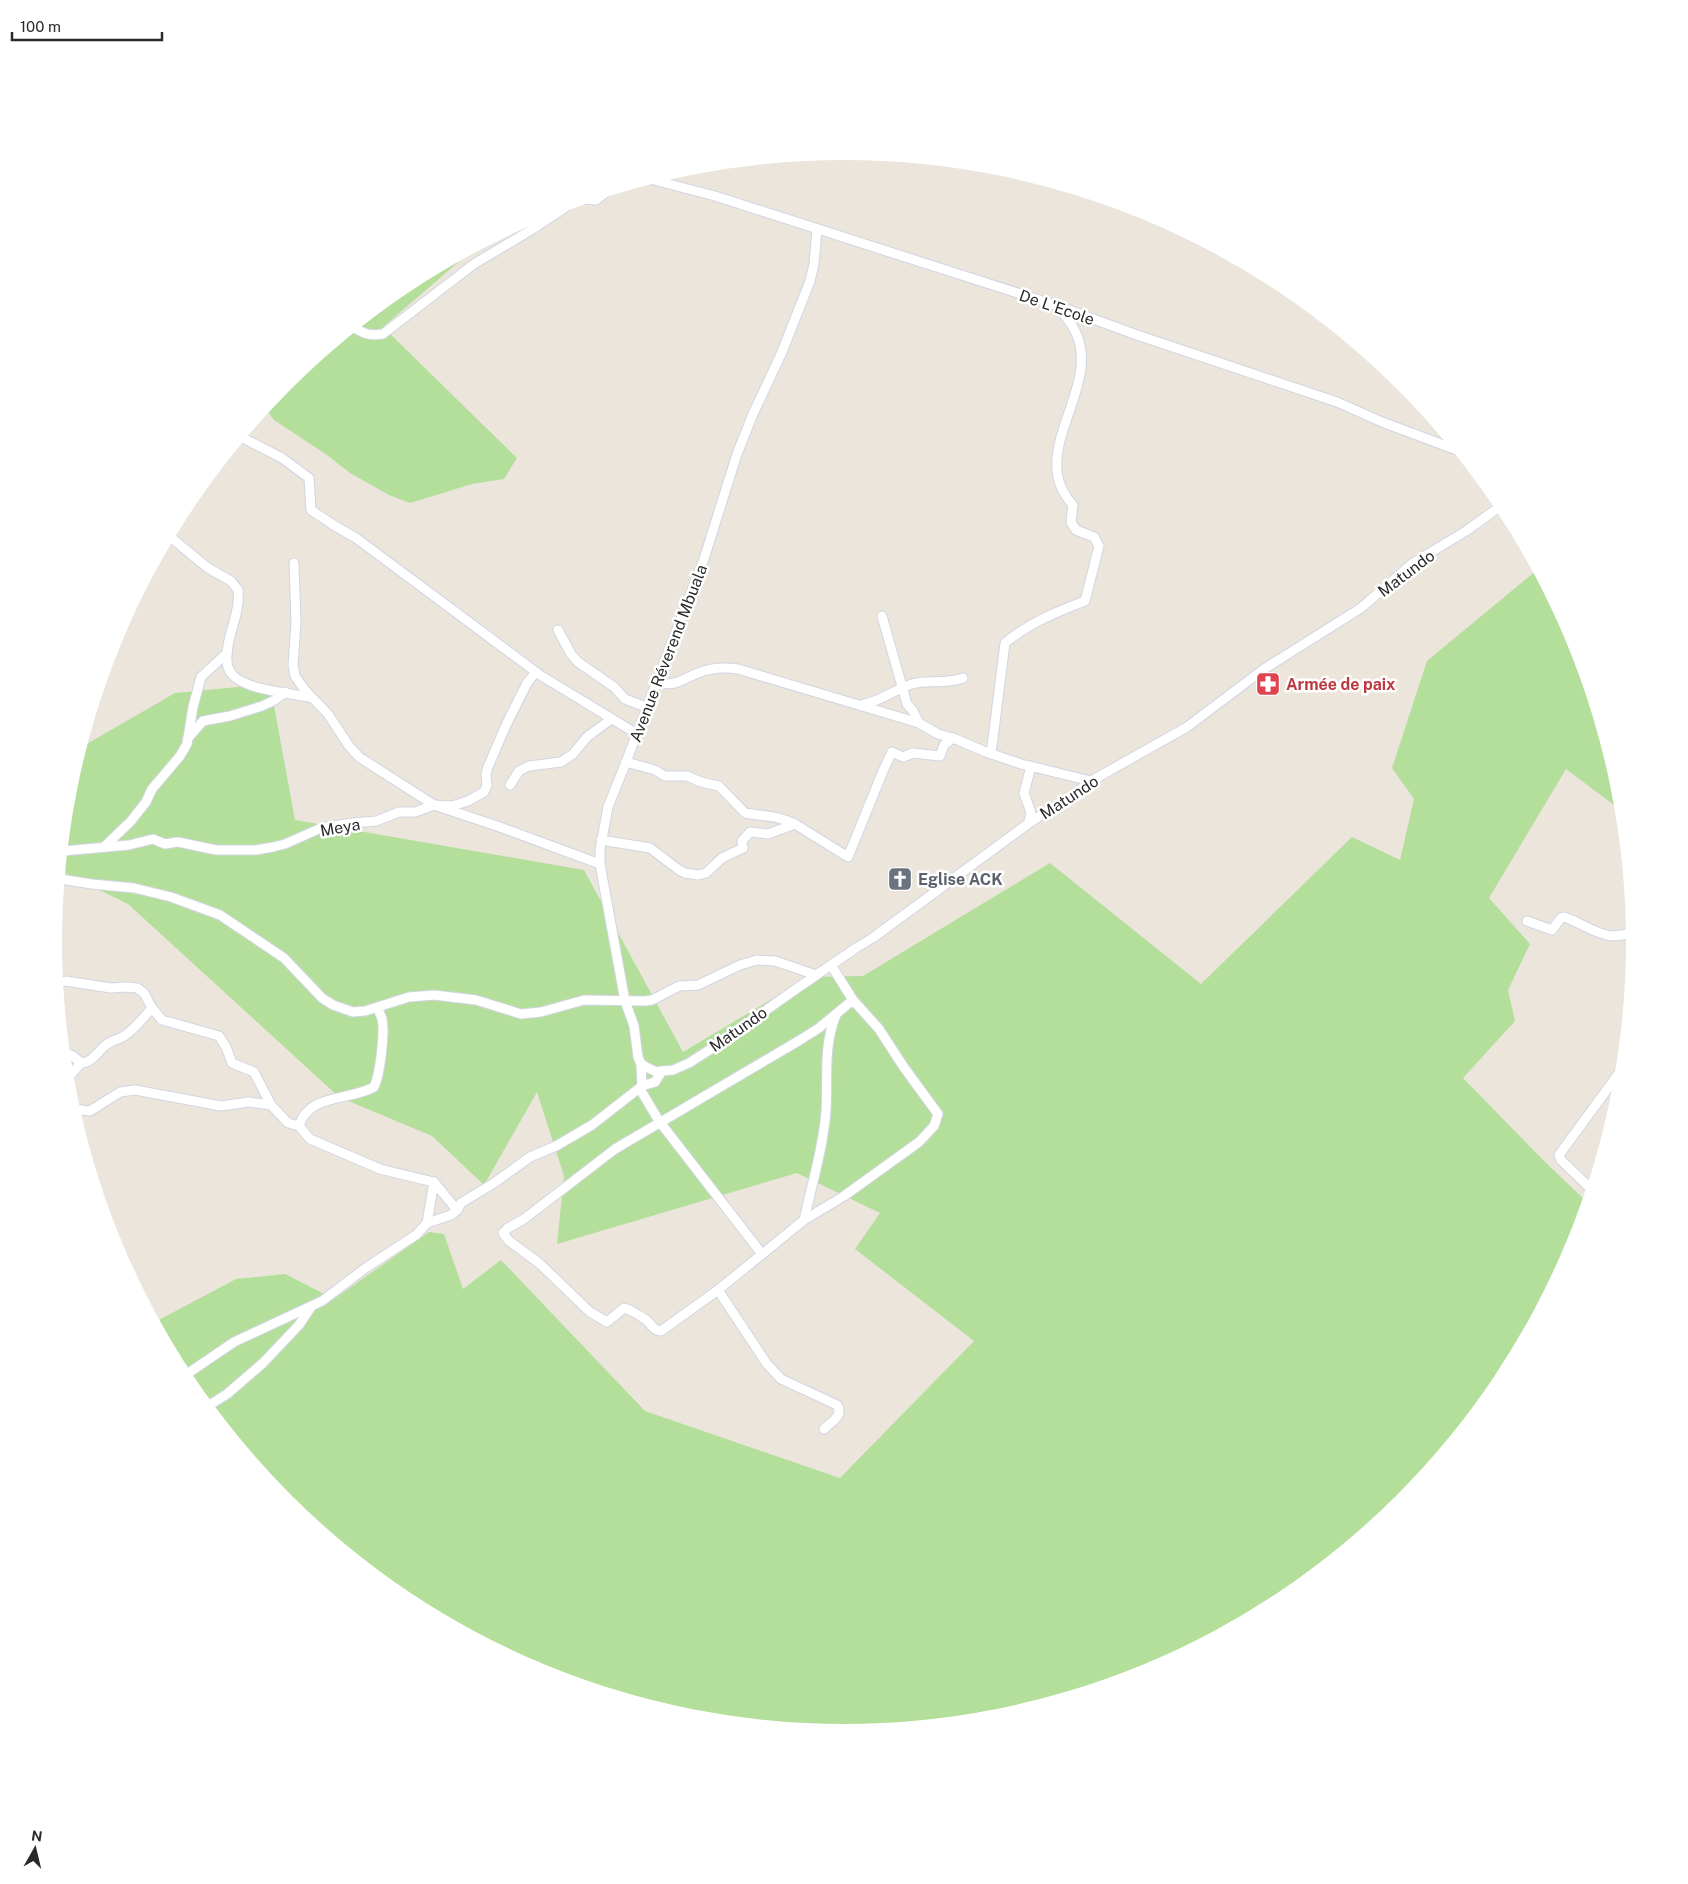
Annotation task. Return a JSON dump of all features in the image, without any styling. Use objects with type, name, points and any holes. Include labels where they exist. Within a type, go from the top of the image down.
[{"type":"street","name":"De L'Ecole","points":[[663,182],[715,196],[1055,305],[1137,335],[1337,402],[1382,422],[1448,447]]},
{"type":"street","points":[[358,330],[373,336],[383,334],[474,264],[548,219]]},
{"type":"street","name":"Avenue Réverend Mbuala","points":[[641,1087],[641,1064],[638,1057],[634,1026],[625,1001],[600,864],[601,840],[608,807],[704,559],[737,454],[752,414],[782,352],[810,280],[814,264],[817,229]]},
{"type":"street","points":[[991,754],[1005,643],[1020,630],[1085,601],[1099,546],[1094,538],[1076,530],[1071,522],[1074,505],[1062,490],[1056,468],[1062,430],[1082,370],[1082,354],[1076,331],[1055,305]]},
{"type":"street","points":[[246,439],[282,458],[309,478],[311,510],[356,538],[536,672],[610,720],[636,734]]},
{"type":"street","name":"Matundo","points":[[427,1223],[451,1215],[461,1203],[494,1183],[530,1156],[556,1146],[592,1125],[641,1087],[655,1082],[662,1071],[673,1070],[689,1063],[816,975],[891,926],[1029,822],[1091,781],[1187,727],[1264,669],[1361,608],[1414,563],[1466,531],[1495,510]]},
{"type":"street","points":[[174,540],[208,568],[230,581],[238,590],[227,653],[227,666],[230,672],[239,681],[251,686],[314,698]]},
{"type":"street","points":[[294,563],[296,623],[293,665],[295,676],[304,689],[328,714],[348,746],[359,758],[434,805],[600,864]]},
{"type":"street","points":[[882,616],[907,704],[919,723]]},
{"type":"street","points":[[558,630],[571,654],[578,662],[614,687],[625,699],[646,707]]},
{"type":"street","points":[[104,847],[139,812],[152,789],[185,749],[201,677],[227,653]]},
{"type":"street","points":[[656,682],[669,685],[686,680],[700,672],[722,667],[738,669],[919,723],[938,734],[953,738],[991,754],[1091,781]]},
{"type":"street","name":"Meya","points":[[68,851],[130,845],[152,839],[165,844],[178,842],[216,850],[256,850],[285,844],[320,828],[376,821],[392,814],[415,812],[434,805],[452,806],[468,801],[484,792],[487,785],[486,774],[488,767],[527,683],[536,672]]},
{"type":"street","points":[[862,705],[872,703],[913,683],[951,682],[963,678]]},
{"type":"street","points":[[188,738],[203,721],[230,716],[255,708],[275,700],[285,692]]},
{"type":"street","points":[[510,785],[519,771],[529,766],[562,762],[573,754],[587,736],[610,720]]},
{"type":"street","points":[[626,762],[655,770],[668,777],[682,775],[719,786],[746,813],[788,820],[848,857],[892,752],[903,757],[913,753],[940,756],[944,745],[953,738]]},
{"type":"street","points":[[1029,822],[1031,813],[1024,793],[1031,766]]},
{"type":"street","points":[[601,840],[650,848],[679,870],[698,875],[706,873],[722,858],[743,848],[742,841],[750,832],[768,834],[795,824]]},
{"type":"street","points":[[65,880],[134,888],[205,909],[220,916],[273,949],[298,972],[310,987],[333,1005],[353,1012],[377,1008],[383,1004],[409,997],[434,995],[476,1000],[521,1014],[541,1012],[584,1000],[652,1000],[679,986],[698,985],[740,965],[757,960],[775,960],[816,975]]},
{"type":"street","points":[[1527,921],[1552,930],[1561,918],[1564,917],[1604,935],[1614,937],[1626,933]]},
{"type":"street","points":[[831,965],[853,1000],[879,1029],[938,1114],[934,1126],[919,1142],[844,1196],[804,1220],[718,1290],[661,1331],[656,1330],[644,1318],[632,1310],[624,1308],[607,1322],[590,1312],[539,1263],[509,1242],[503,1233],[508,1228],[524,1219],[615,1149],[763,1063],[819,1028],[853,1000]]},
{"type":"street","points":[[64,981],[118,989],[132,987],[144,993],[152,1008],[162,1020],[219,1036],[226,1047],[232,1063],[254,1072],[271,1105],[288,1122],[299,1126],[310,1139],[380,1169],[434,1182],[457,1210]]},
{"type":"street","points":[[74,1071],[81,1063],[87,1062],[107,1044],[123,1036],[139,1023],[152,1008]]},
{"type":"street","points":[[299,1126],[301,1117],[317,1104],[374,1087],[379,1069],[383,1031],[382,1019],[377,1008]]},
{"type":"street","points":[[804,1220],[823,1138],[826,1110],[827,1050],[831,1028],[837,1013]]},
{"type":"street","points":[[71,1055],[81,1063]]},
{"type":"street","points":[[641,1064],[657,1072],[662,1071]]},
{"type":"street","points":[[1587,1184],[1559,1156],[1612,1083]]},
{"type":"street","points":[[641,1087],[659,1122],[762,1254]]},
{"type":"street","points":[[82,1110],[90,1111],[120,1092],[135,1090],[221,1106],[250,1102],[271,1105]]},
{"type":"street","points":[[191,1371],[234,1342],[322,1301],[367,1267],[416,1235],[427,1223],[434,1182]]},
{"type":"street","points":[[718,1290],[766,1364],[776,1375],[797,1388],[837,1405],[840,1410],[839,1415],[824,1429]]},
{"type":"street","points":[[213,1403],[227,1394],[263,1362],[299,1325],[311,1306]]},
{"type":"green space","points":[[458,262],[383,327],[517,458],[504,479],[472,484],[410,503],[389,495],[350,473],[327,455],[274,420],[269,413],[291,389],[329,354],[368,322],[410,292]]},
{"type":"green space","points":[[1533,573],[1566,643],[1584,691],[1599,740],[1612,804],[1566,769],[1489,898],[1530,944],[1508,990],[1515,1021],[1463,1078],[1582,1198],[1545,1288],[1521,1333],[1494,1376],[1464,1418],[1432,1457],[1397,1495],[1320,1562],[1278,1592],[1235,1619],[1190,1643],[1143,1664],[1095,1682],[1046,1697],[946,1717],[895,1722],[844,1724],[742,1717],[642,1697],[593,1682],[545,1664],[498,1643],[453,1619],[410,1592],[368,1562],[329,1530],[291,1495],[224,1418],[194,1376],[160,1319],[236,1279],[285,1274],[334,1299],[429,1232],[444,1234],[463,1289],[501,1260],[645,1411],[840,1478],[974,1341],[855,1249],[880,1213],[797,1173],[557,1244],[564,1176],[537,1092],[484,1185],[432,1136],[339,1097],[128,904],[66,873],[69,840],[88,743],[175,693],[270,684],[295,820],[584,870],[683,1052],[809,977],[863,976],[1050,863],[1201,984],[1352,837],[1400,860],[1414,799],[1392,768],[1427,661]]},
{"type":"place","name":"Armée de paix","points":[[1268,684]]},
{"type":"place","name":"Eglise ACK","points":[[900,879]]}]
